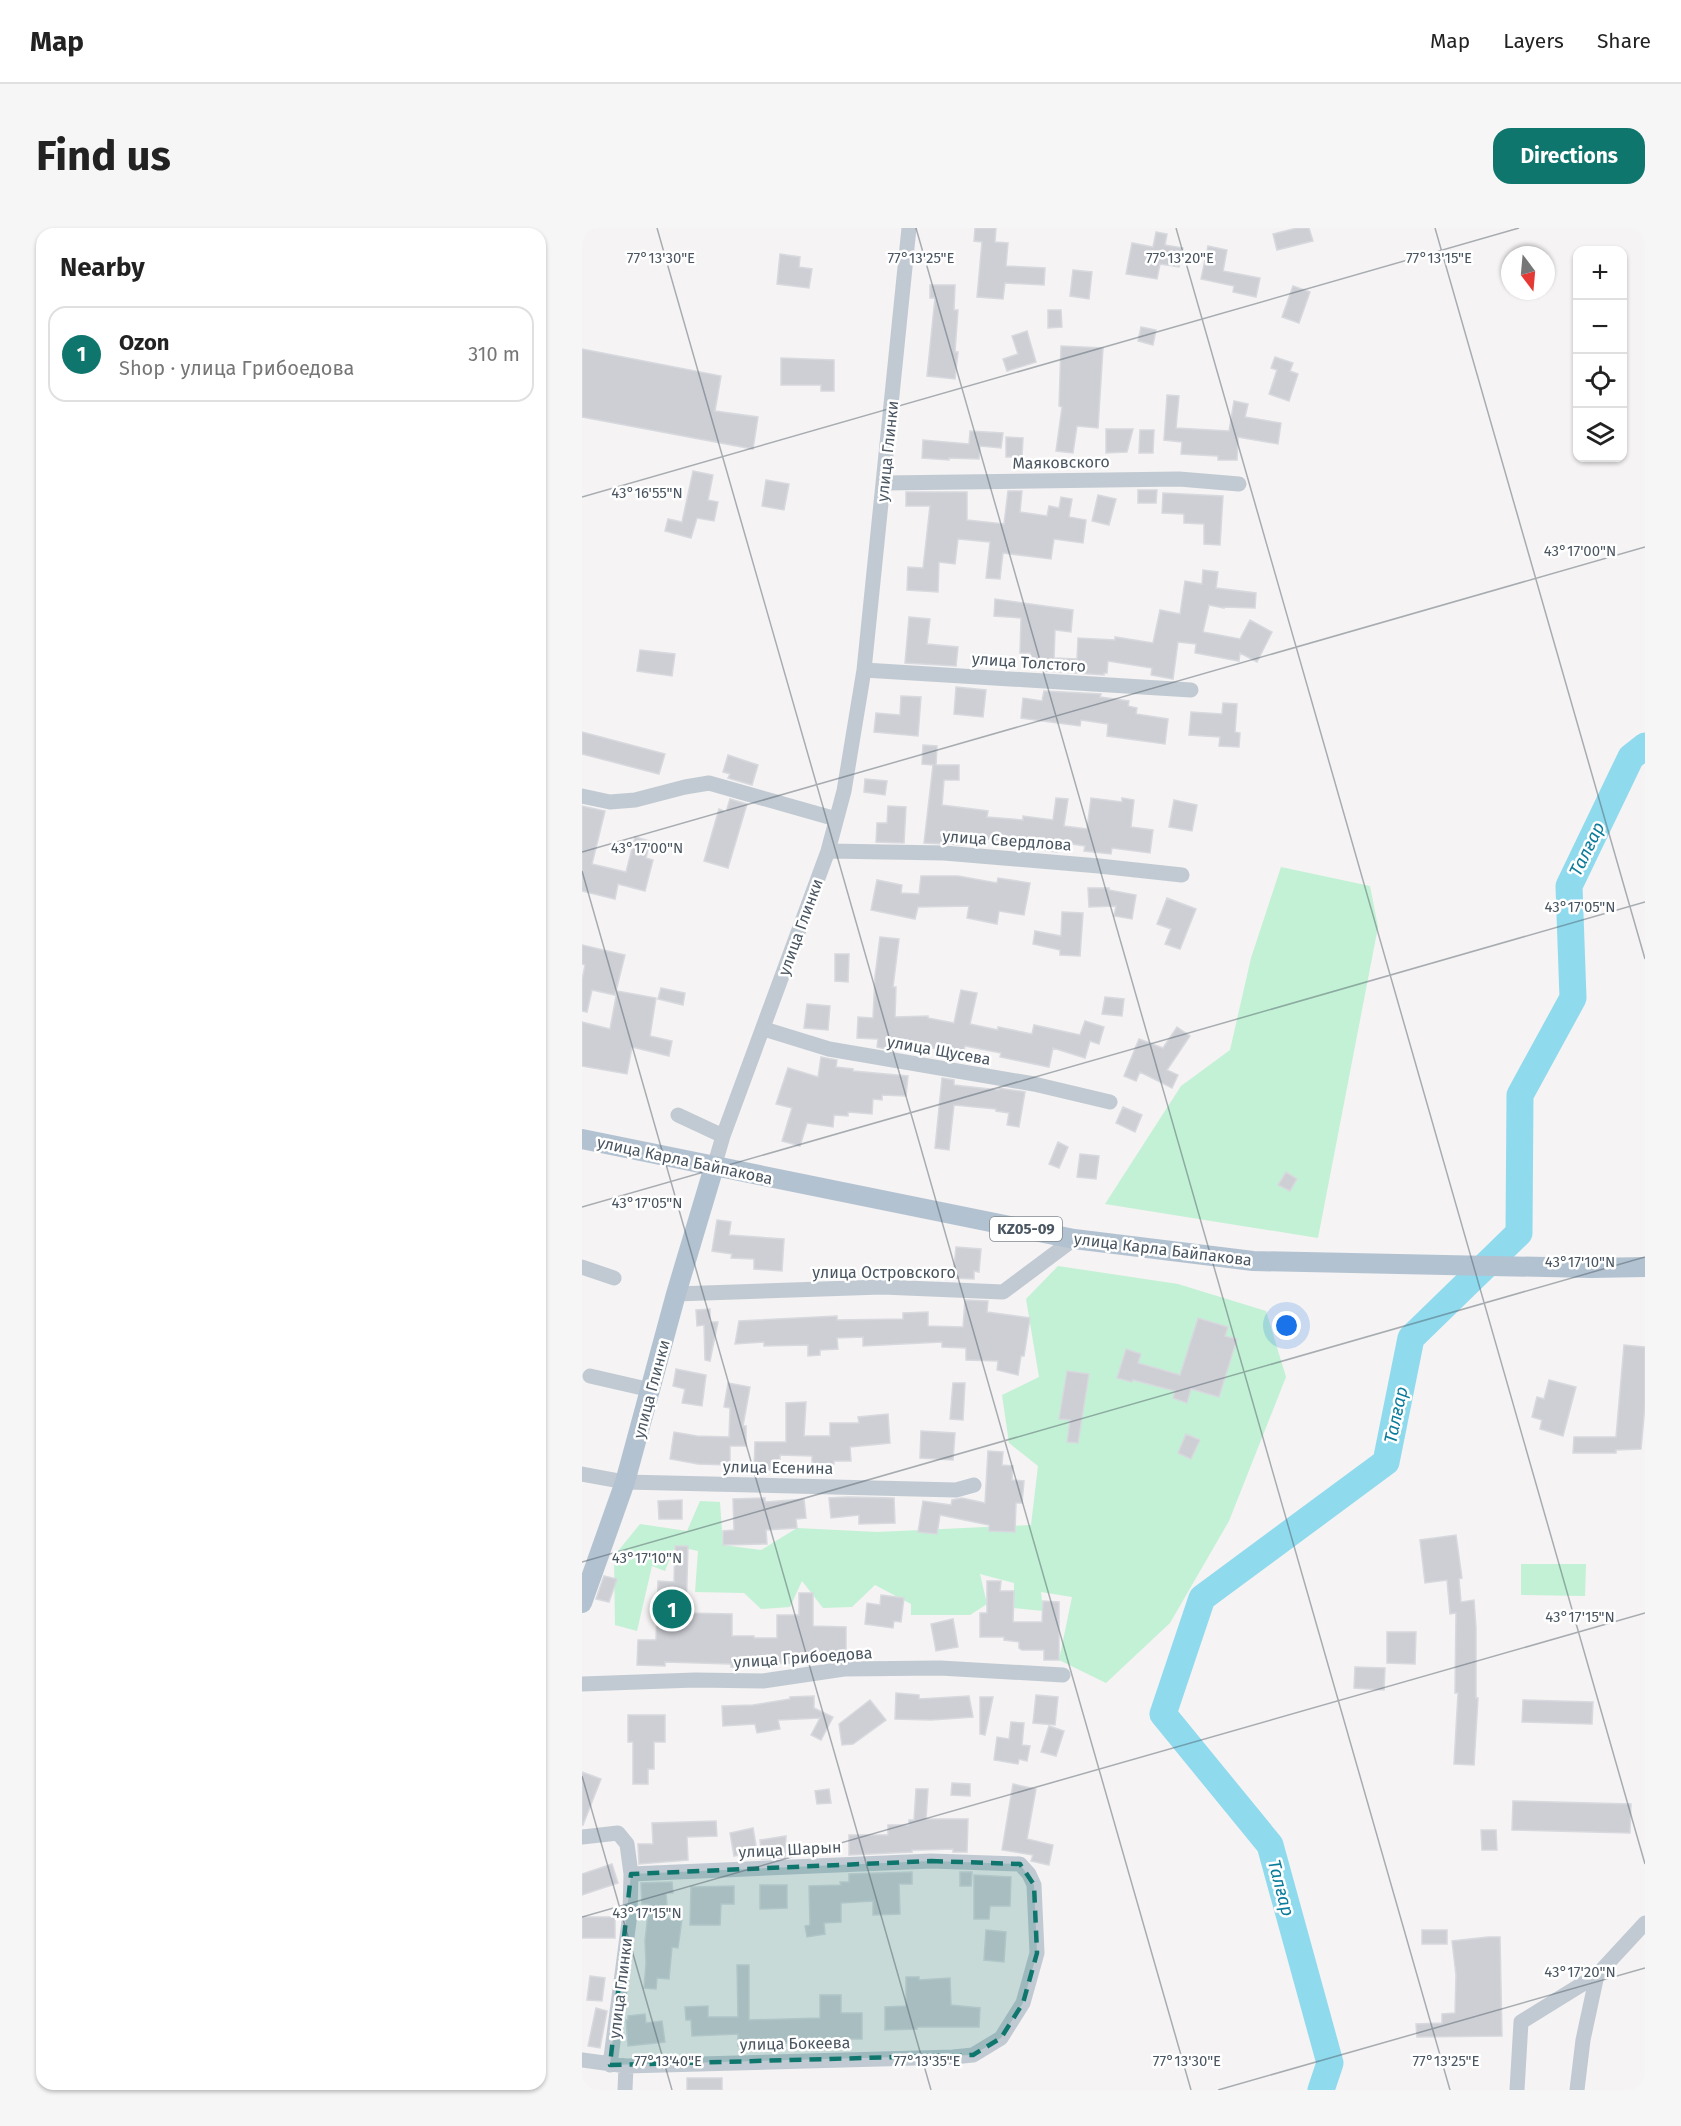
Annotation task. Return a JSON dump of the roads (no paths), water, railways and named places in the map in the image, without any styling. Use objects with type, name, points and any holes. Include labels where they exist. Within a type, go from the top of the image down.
[{"type":"main road","name":"улица Карла Байпакова","points":[[582,1139],[1074,1239],[1253,1261],[1591,1269],[1645,1267]]},
{"type":"main road","name":"улица Глинки","points":[[582,1603],[625,1482],[676,1294],[714,1167]]},
{"type":"street","name":"улица Глинки","points":[[714,1167],[723,1136],[828,850],[844,792],[864,670],[909,228]]},
{"type":"street","name":"Маяковского","points":[[884,483],[1179,479],[1239,484]]},
{"type":"street","name":"улица Толстого","points":[[864,670],[1191,690]]},
{"type":"street","points":[[582,796],[610,802],[635,800],[709,783],[836,819]]},
{"type":"street","name":"улица Свердлова","points":[[828,850],[944,853],[1182,875]]},
{"type":"street","name":"улица Щусева","points":[[764,1029],[829,1049],[1034,1084],[1110,1102]]},
{"type":"street","points":[[678,1115],[723,1136]]},
{"type":"street","name":"улица Островского","points":[[676,1294],[882,1287],[1004,1292],[1074,1239]]},
{"type":"street","points":[[582,1267],[614,1278]]},
{"type":"street","points":[[590,1376],[651,1390]]},
{"type":"street","name":"улица Есенина","points":[[582,1474],[625,1482],[956,1490],[974,1485]]},
{"type":"street","name":"улица Грибоедова","points":[[582,1684],[695,1680],[763,1681],[844,1669],[940,1668],[1063,1675]]},
{"type":"street","points":[[582,1838],[618,1833],[627,1844],[631,1874]]},
{"type":"street","name":"улица Шарын","points":[[631,1874],[931,1861],[1020,1864],[1029,1874],[1034,1885],[1036,1953],[1023,2003],[1002,2038],[973,2055]]},
{"type":"street","name":"улица Глинки","points":[[610,2065],[630,1914],[631,1874]]},
{"type":"street","points":[[1517,2090],[1521,2022],[1598,1975],[1645,1923]]},
{"type":"street","points":[[1577,2090],[1583,2040],[1598,1975]]},
{"type":"street","name":"улица Бокеева","points":[[582,2060],[626,2066],[953,2058],[973,2055]]},
{"type":"street","points":[[625,2090],[626,2066]]},
{"type":"waterway","name":"Талғар","points":[[1321,2090],[1330,2063],[1270,1845],[1163,1714],[1202,1598],[1386,1462],[1411,1338],[1519,1233],[1520,1095],[1573,998],[1569,886],[1631,757],[1645,746]]},
{"type":"place","name":"Ozon","points":[[672,1609]]}]
